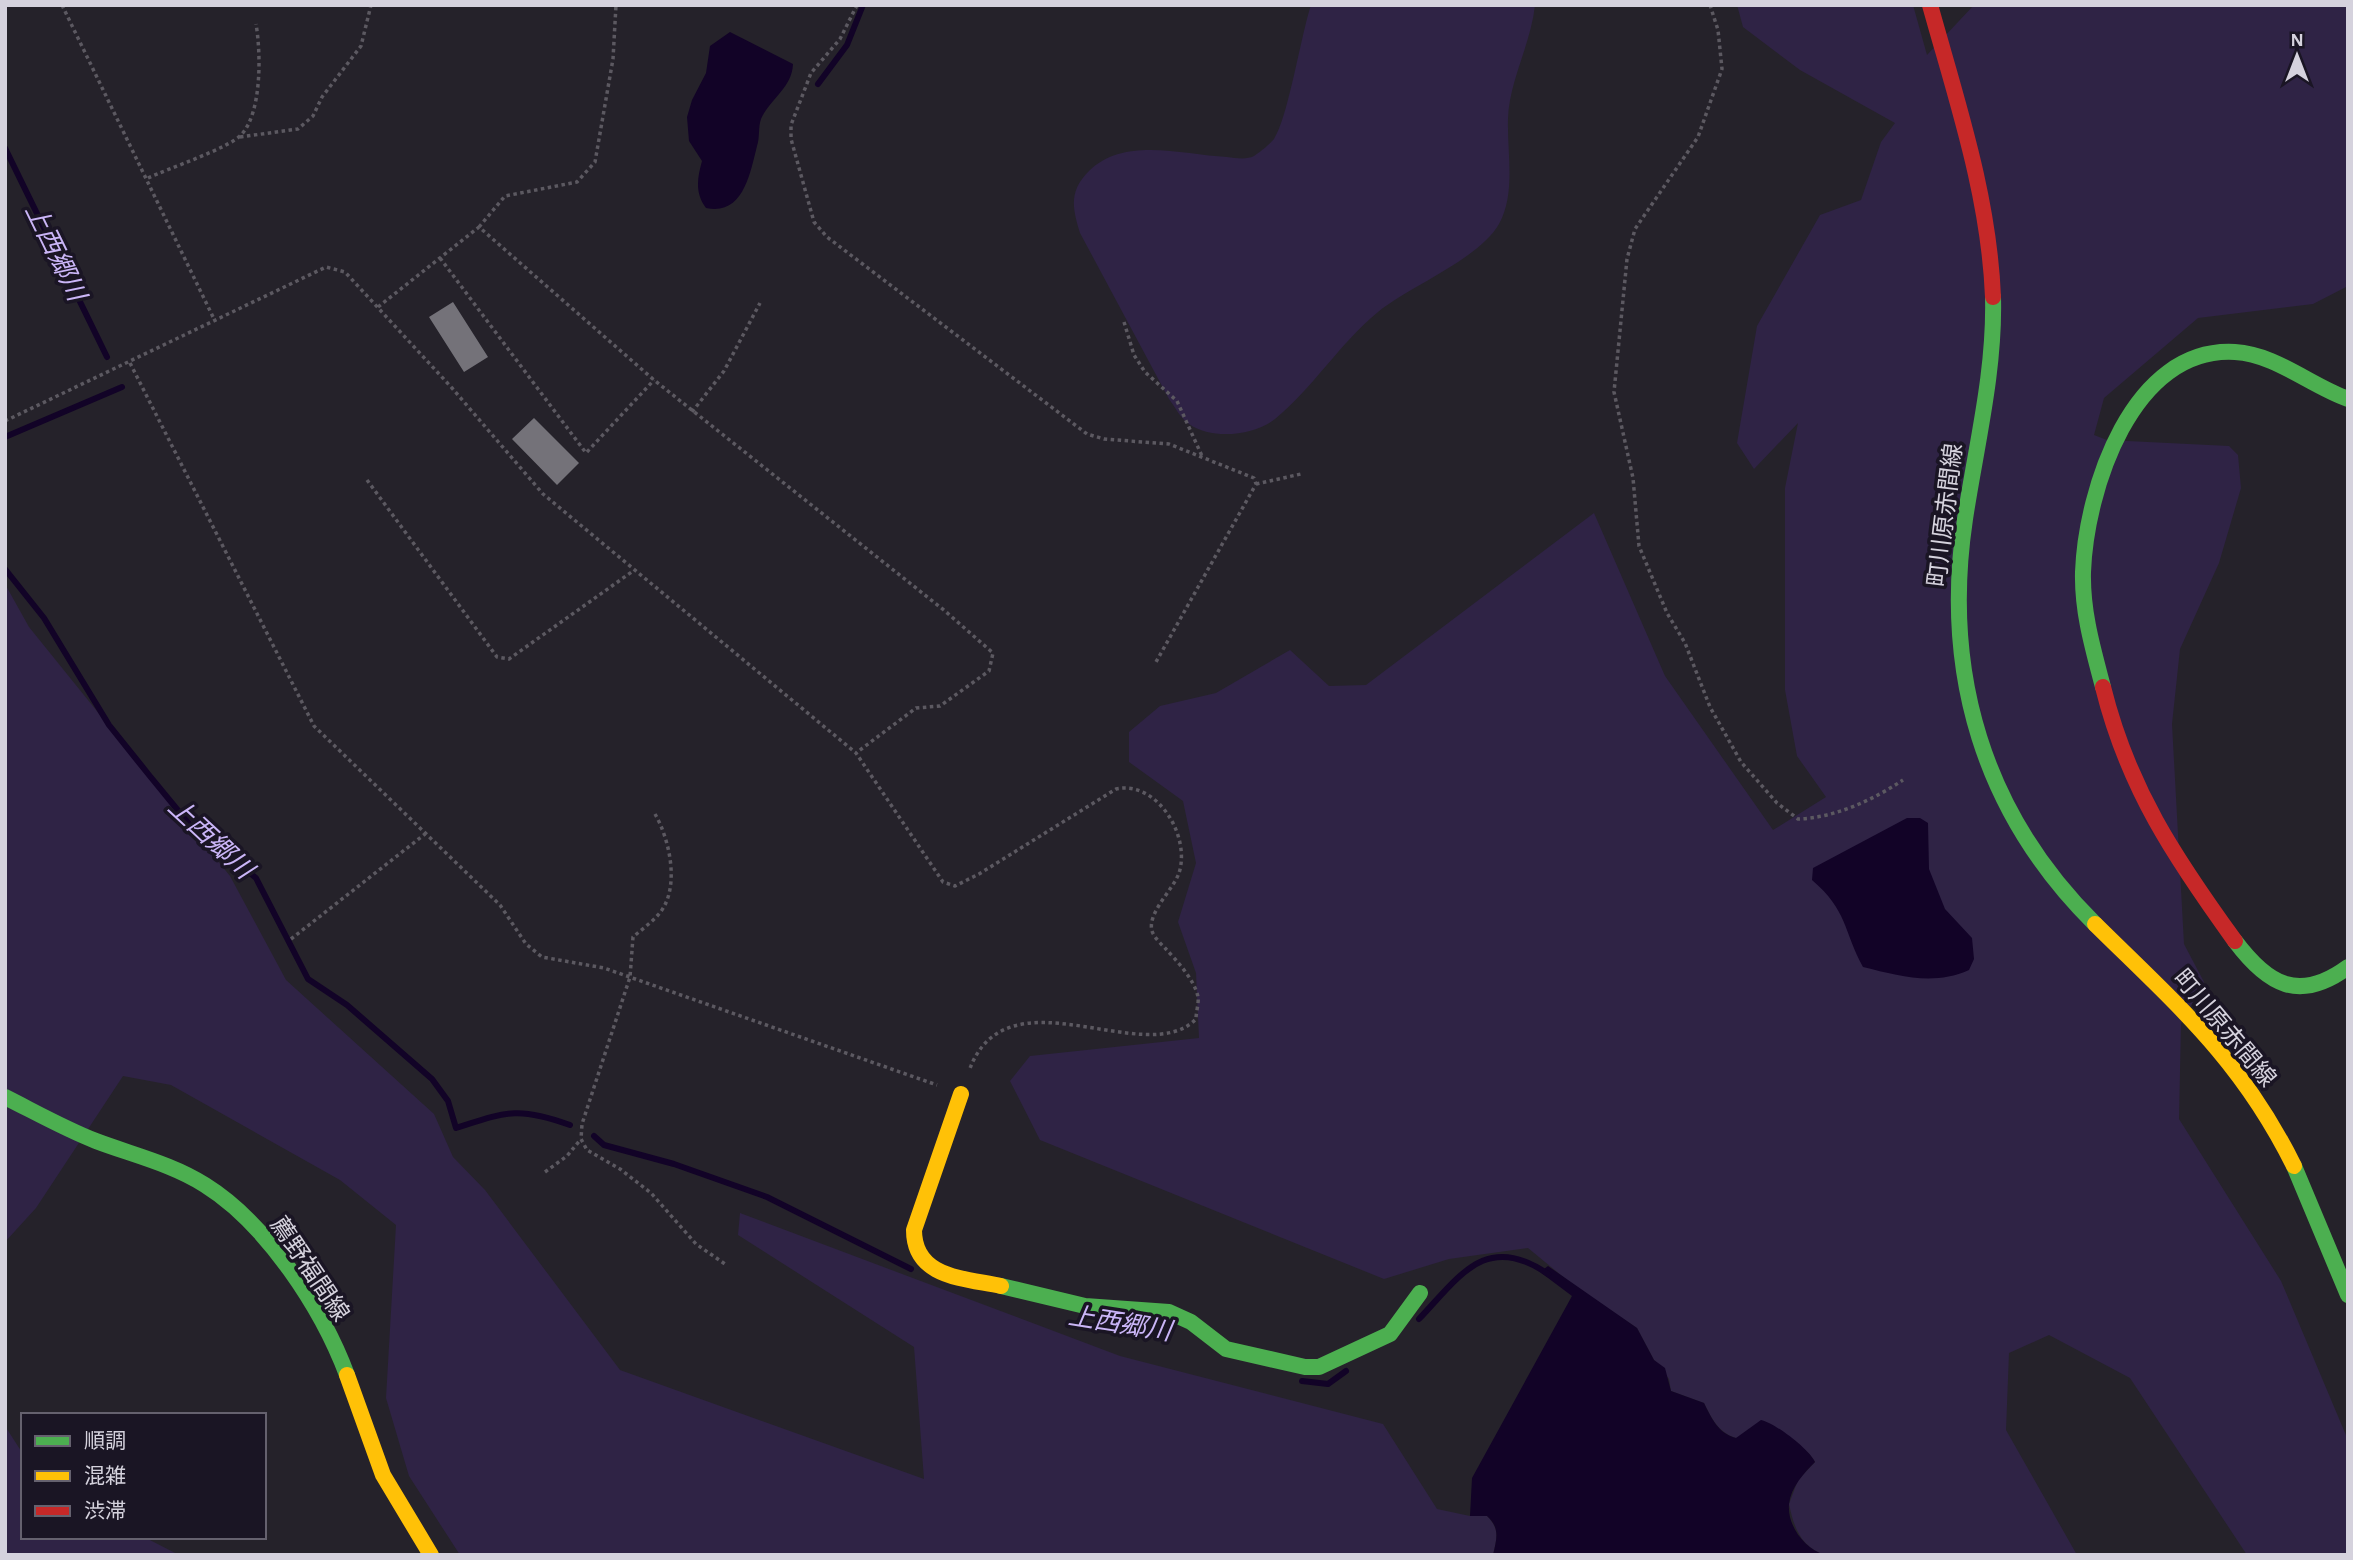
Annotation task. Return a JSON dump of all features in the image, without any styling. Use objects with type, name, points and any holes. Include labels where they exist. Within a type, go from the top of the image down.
[{"type":"main road","name":"町川原赤間線","points":[[1930,5],[1975,158],[1990,242],[1993,303],[1990,357],[1957,571],[1960,645],[1966,690],[1979,740],[2003,799],[2018,827],[2062,889],[2205,1031],[2255,1096],[2284,1141],[2348,1295]]},
{"type":"main road","points":[[2348,399],[2241,352],[2220,352],[2189,360],[2164,373],[2135,404],[2105,460],[2088,523],[2082,567],[2086,621],[2127,766],[2151,817],[2210,908],[2250,960],[2280,984],[2309,986],[2333,979],[2348,967]]},
{"type":"main road","points":[[961,1094],[914,1230],[914,1246],[919,1260],[940,1272],[1085,1306],[1168,1312],[1191,1322],[1226,1349],[1306,1367],[1319,1367],[1390,1334],[1420,1293]]},
{"type":"main road","name":"薦野福間線","points":[[5,1097],[93,1140],[180,1171],[207,1186],[254,1224],[311,1302],[343,1366],[383,1475],[430,1555]]},
{"type":"main road","points":[[2333,1257],[2348,1240]]},
{"type":"path","points":[[61,5],[148,178],[214,319]]},
{"type":"path","points":[[148,178],[240,137],[298,129],[313,116],[322,97],[361,46],[371,5]]},
{"type":"path","points":[[378,307],[479,227],[505,196],[577,182],[596,162],[613,59],[616,5]]},
{"type":"path","points":[[857,5],[841,39],[811,73],[791,125],[791,139],[814,222],[827,237],[1087,434],[1104,439],[1168,444],[1254,478],[1256,484],[1156,662]]},
{"type":"path","points":[[1710,5],[1718,30],[1722,69],[1698,136],[1635,229],[1627,259],[1614,391],[1633,478],[1639,545],[1710,707],[1741,762],[1777,803],[1798,819],[1819,818],[1883,793],[1903,780]]},
{"type":"path","points":[[240,137],[250,123],[255,102],[259,43],[256,24]]},
{"type":"path","points":[[479,227],[692,412],[945,611],[993,653],[989,671],[940,706],[916,708],[856,753]]},
{"type":"path","points":[[440,258],[586,453],[654,380]]},
{"type":"path","points":[[5,421],[326,267],[345,272],[452,388],[542,494],[856,753],[943,882],[955,887],[1116,789],[1129,786],[1148,793],[1176,827],[1181,846],[1179,873],[1151,924],[1153,934],[1179,964],[1198,996],[1196,1019],[1176,1032],[1136,1032],[1028,1022],[1004,1028],[990,1036],[976,1052],[961,1094],[604,968],[542,957],[526,944],[500,905],[314,726],[130,363]]},
{"type":"path","points":[[692,412],[724,371],[760,303]]},
{"type":"path","points":[[1124,322],[1134,355],[1145,372],[1177,401],[1203,458]]},
{"type":"path","points":[[1256,484],[1301,474]]},
{"type":"path","points":[[367,480],[497,657],[509,659],[633,571]]},
{"type":"path","points":[[655,814],[667,834],[671,856],[668,893],[660,913],[633,937],[630,977],[582,1124],[581,1139],[587,1150],[620,1169],[651,1193],[696,1244],[725,1264]]},
{"type":"path","points":[[291,939],[425,834]]},
{"type":"path","points":[[545,1172],[567,1156],[581,1139]]},
{"type":"shaded area","points":[[1311,5],[1535,5],[1509,105],[1510,173],[1504,212],[1499,224],[1476,249],[1392,302],[1364,324],[1302,394],[1275,419],[1244,432],[1209,432],[1186,422],[1169,399],[1080,233],[1074,207],[1075,193],[1089,171],[1103,160],[1120,154],[1155,150],[1244,158],[1254,156],[1262,150],[1274,139],[1279,128]]},
{"type":"shaded area","points":[[1737,5],[1913,5],[1927,55],[1974,5],[2348,5],[2348,286],[2313,304],[2198,318],[2104,398],[2094,435],[2107,440],[2229,446],[2238,455],[2241,488],[2219,563],[2180,649],[2172,724],[2184,944],[2204,982],[2181,1024],[2179,1119],[2281,1281],[2348,1440],[2348,1555],[2247,1555],[2130,1378],[2049,1335],[2009,1353],[2006,1430],[2077,1555],[1825,1555],[1804,1542],[1793,1521],[1789,1504],[1798,1480],[1815,1462],[1809,1454],[1791,1441],[1779,1437],[1756,1434],[1736,1438],[1720,1429],[1704,1403],[1671,1391],[1669,1379],[1654,1360],[1637,1328],[1573,1285],[1528,1248],[1449,1259],[1384,1279],[1040,1140],[1010,1081],[1030,1056],[1199,1038],[1196,973],[1178,922],[1196,863],[1183,801],[1129,762],[1129,732],[1160,706],[1216,693],[1290,650],[1329,686],[1366,685],[1594,513],[1665,676],[1773,830],[1826,797],[1797,756],[1785,690],[1785,488],[1798,423],[1754,469],[1737,443],[1757,326],[1820,215],[1861,200],[1881,142],[1895,123],[1800,70],[1743,27]]},
{"type":"shaded area","points":[[730,32],[793,64],[792,72],[785,87],[761,119],[758,143],[743,190],[729,206],[719,209],[706,208],[698,186],[702,161],[689,141],[687,117],[692,100],[706,73],[710,46]]},
{"type":"shaded area","points":[[5,584],[29,627],[230,876],[286,980],[434,1114],[453,1157],[485,1190],[620,1370],[924,1479],[914,1347],[738,1235],[740,1213],[1120,1356],[1383,1424],[1437,1509],[1470,1516],[1487,1516],[1494,1525],[1496,1534],[1493,1555],[460,1555],[409,1476],[386,1398],[396,1225],[340,1180],[171,1085],[123,1076],[36,1208],[5,1242]]},
{"type":"shaded area","points":[[1907,818],[1920,818],[1928,823],[1929,869],[1945,909],[1972,938],[1974,959],[1969,970],[1956,975],[1916,978],[1863,967],[1839,911],[1812,880],[1813,868]]},
{"type":"shaded area","points":[[1548,1266],[1637,1328],[1654,1360],[1665,1368],[1671,1391],[1704,1403],[1713,1420],[1725,1433],[1736,1438],[1761,1420],[1783,1431],[1806,1450],[1815,1462],[1795,1486],[1790,1498],[1789,1512],[1794,1528],[1804,1542],[1825,1555],[1493,1555],[1496,1538],[1494,1525],[1487,1516],[1470,1516],[1472,1478],[1572,1296],[1540,1272]]},
{"type":"shaded area","points":[[5,1426],[21,1451],[21,1539],[148,1539],[179,1555],[5,1555]]},
{"type":"building","points":[[453,302],[488,357],[464,372],[429,317]]},
{"type":"building","points":[[534,418],[579,463],[557,485],[512,439]]},
{"type":"waterway","points":[[818,84],[847,45],[863,5]]},
{"type":"waterway","name":"上西郷川","points":[[5,148],[107,357]]},
{"type":"waterway","name":"上西郷川","points":[[5,437],[122,387]]},
{"type":"waterway","name":"上西郷川","points":[[5,569],[44,618],[109,725],[149,775],[190,825],[256,878],[308,979],[347,1005],[432,1079],[448,1101],[456,1128],[512,1113],[537,1115],[570,1125]]},
{"type":"waterway","name":"上西郷川","points":[[594,1136],[604,1145],[674,1164],[767,1197],[911,1269]]},
{"type":"waterway","name":"上西郷川","points":[[1419,1319],[1461,1275],[1490,1258],[1507,1257],[1526,1262],[1548,1274]]},
{"type":"waterway","name":"上西郷川","points":[[1302,1381],[1328,1384],[1346,1371]]},
{"type":"traffic: fast","points":[[1993,297],[1988,381],[1965,519],[1959,576],[1960,632],[1966,686],[1979,738],[1999,788],[2024,836],[2056,881],[2095,924]]},
{"type":"traffic: fast","points":[[2103,687],[2084,601],[2086,539],[2105,465],[2122,429],[2142,397],[2168,372],[2199,356],[2235,352],[2279,364],[2348,399]]},
{"type":"traffic: fast","points":[[2235,941],[2260,969],[2286,984],[2314,984],[2348,967]]},
{"type":"traffic: fast","points":[[5,1097],[84,1136],[179,1171],[228,1201],[290,1269],[323,1322],[347,1375]]},
{"type":"traffic: fast","points":[[2294,1166],[2348,1295]]},
{"type":"traffic: fast","points":[[1001,1286],[1085,1306],[1169,1312],[1191,1322],[1226,1349],[1305,1367],[1319,1367],[1390,1334],[1420,1293]]},
{"type":"traffic: slow","points":[[2095,924],[2180,1008],[2229,1064],[2274,1128],[2294,1166]]},
{"type":"traffic: slow","points":[[961,1094],[914,1230],[916,1246],[922,1258],[944,1273],[1001,1286]]},
{"type":"traffic: slow","points":[[347,1375],[383,1475],[431,1555]]},
{"type":"traffic: jam","points":[[1930,5],[1961,113],[1978,186],[1985,222],[1993,297]]},
{"type":"traffic: jam","points":[[2103,687],[2126,758],[2156,821],[2173,851],[2235,941]]}]
